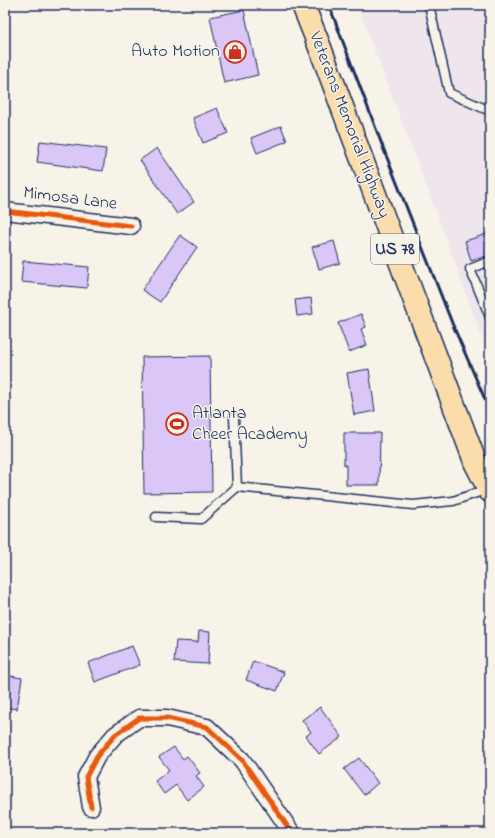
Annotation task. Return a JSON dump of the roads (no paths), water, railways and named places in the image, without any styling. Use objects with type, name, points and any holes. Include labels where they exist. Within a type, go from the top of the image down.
[{"type":"main road","name":"Veterans Memorial Highway","points":[[303,5],[483,462],[489,490]]},
{"type":"street","name":"Mimosa Lane","points":[[5,211],[131,226]]},
{"type":"street","points":[[91,807],[86,777],[97,756],[115,735],[139,718],[167,718],[207,727],[242,760],[292,833]]},
{"type":"lane","points":[[429,5],[449,93],[490,111]]},
{"type":"lane","points":[[490,261],[470,269],[490,317]]},
{"type":"lane","points":[[234,417],[237,487]]},
{"type":"lane","points":[[156,517],[201,519],[237,487],[413,505],[453,501],[489,490]]},
{"type":"railway","points":[[329,5],[452,323],[490,411]]},
{"type":"place","name":"Auto Motion","points":[[235,52]]},
{"type":"place","name":"Atlanta Cheer Academy","points":[[177,424]]}]
